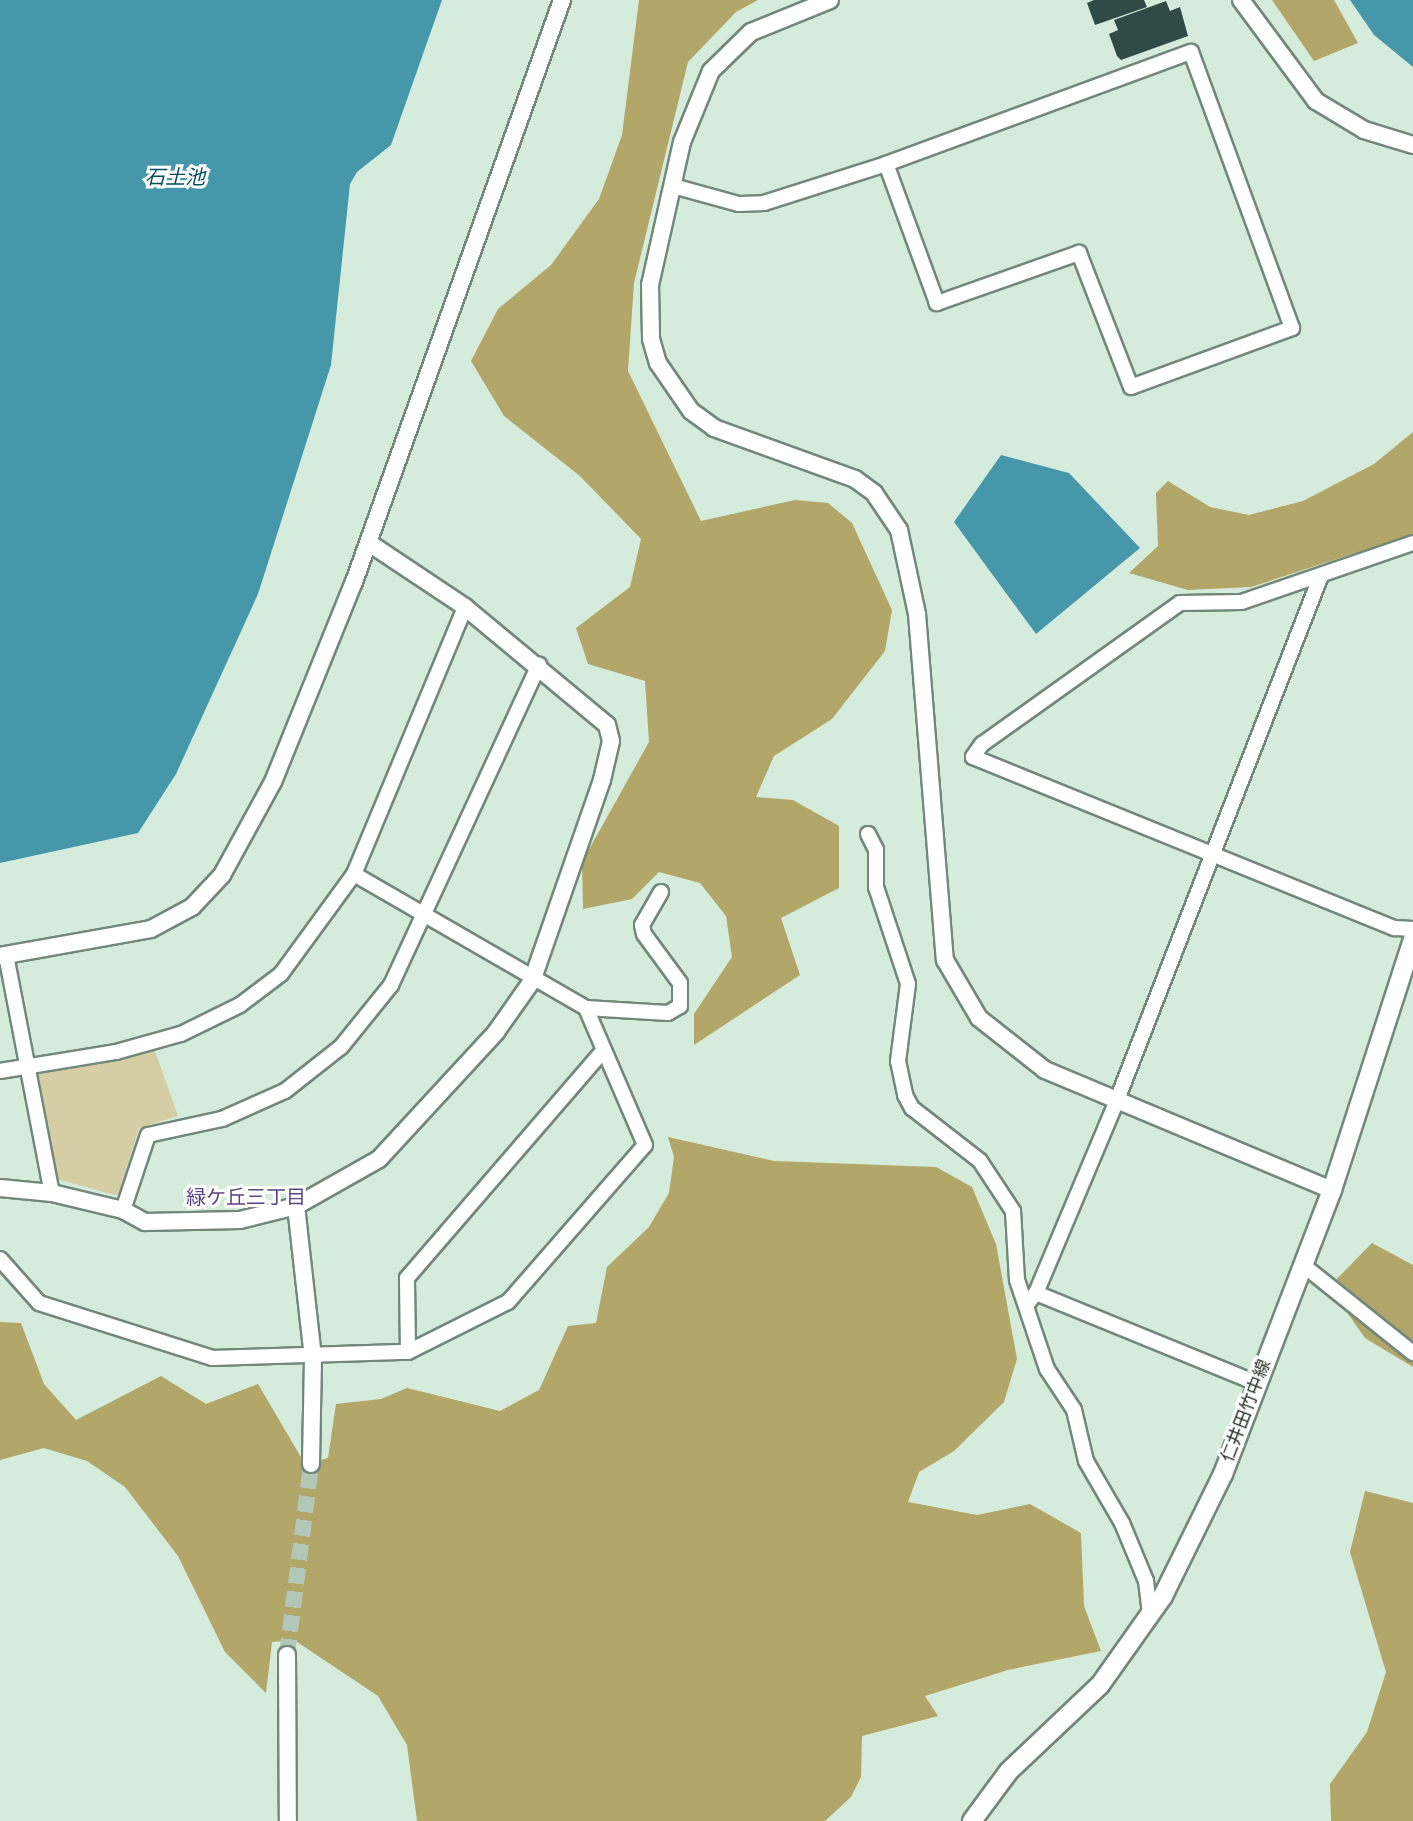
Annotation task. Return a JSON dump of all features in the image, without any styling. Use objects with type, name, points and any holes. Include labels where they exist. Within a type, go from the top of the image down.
[{"type":"main road","name":"仁井田竹中線","points":[[972,1821],[1017,1762],[1100,1685],[1150,1618],[1223,1474],[1332,1190],[1413,939]]},
{"type":"street","points":[[52,1193],[30,1065],[3,955],[151,929],[173,920],[205,896],[222,875],[273,782],[369,543],[562,0]]},
{"type":"street","points":[[830,0],[752,32],[720,58],[696,104],[673,186],[648,306],[658,363],[691,411],[741,441],[855,479],[874,493],[899,530],[917,614],[939,922],[954,979],[979,1018],[1025,1059],[1332,1190]]},
{"type":"street","points":[[1241,0],[1316,101],[1364,130],[1413,145]]},
{"type":"street","points":[[673,186],[739,204],[764,203],[886,165],[1191,52],[1292,328],[1131,387],[1080,253],[937,303],[886,165]]},
{"type":"street","points":[[0,1188],[52,1193],[123,1210],[146,1222],[192,1224],[296,1206],[379,1159],[496,1032],[532,981],[558,919],[611,741],[607,725],[593,710],[539,665],[465,607],[369,543]]},
{"type":"street","points":[[1413,543],[1320,578],[1242,602],[1180,603],[982,744],[973,757],[1395,928],[1413,929]]},
{"type":"street","points":[[1027,1304],[1036,1293],[1117,1100],[1210,853],[1320,578]]},
{"type":"street","points":[[0,1071],[116,1052],[181,1034],[240,1005],[302,951],[354,874],[465,607]]},
{"type":"street","points":[[123,1210],[148,1136],[222,1119],[285,1091],[341,1047],[391,984],[426,917],[539,665]]},
{"type":"street","points":[[868,834],[876,850],[876,888],[908,984],[898,1060],[905,1095],[912,1108],[980,1161],[1013,1211],[1017,1280],[1027,1304],[1047,1369],[1074,1410],[1086,1461],[1122,1523],[1146,1581],[1150,1618]]},
{"type":"street","points":[[354,874],[532,981],[586,1008],[668,1013],[680,1006],[680,983],[644,934],[642,925],[661,892]]},
{"type":"street","points":[[0,1259],[39,1303],[212,1359],[313,1358],[408,1352],[508,1302],[645,1145],[586,1008]]},
{"type":"street","points":[[408,1352],[407,1278],[604,1050]]},
{"type":"street","points":[[296,1206],[313,1358],[311,1464]]},
{"type":"street","points":[[1304,1265],[1413,1353]]},
{"type":"street","points":[[1036,1293],[1256,1383]]},
{"type":"street","points":[[287,1655],[288,1821]]},
{"type":"shaded area","points":[[639,0],[758,0],[736,12],[688,62],[634,283],[628,371],[701,521],[795,500],[828,503],[852,523],[892,610],[885,651],[832,719],[774,756],[756,797],[793,800],[839,826],[839,888],[781,918],[800,975],[694,1045],[694,1014],[732,957],[726,916],[700,883],[659,872],[632,899],[583,909],[582,862],[649,742],[645,681],[588,664],[576,628],[630,587],[641,539],[580,476],[504,416],[471,361],[498,309],[551,265],[599,199],[622,135]]},
{"type":"shaded area","points":[[1272,0],[1334,0],[1358,43],[1314,61]]},
{"type":"shaded area","points":[[1413,432],[1413,534],[1251,587],[1188,590],[1129,573],[1158,546],[1156,493],[1168,481],[1210,507],[1249,515],[1303,501],[1374,464]]},
{"type":"shaded area","points":[[155,1051],[178,1116],[139,1128],[118,1196],[57,1179],[38,1071]]},
{"type":"shaded area","points":[[668,1137],[774,1161],[936,1167],[972,1187],[996,1244],[1017,1359],[1004,1402],[954,1451],[919,1472],[908,1502],[977,1515],[1030,1504],[1081,1533],[1084,1606],[1101,1651],[1008,1670],[925,1696],[938,1716],[862,1736],[861,1777],[851,1797],[825,1821],[417,1821],[407,1745],[378,1696],[294,1640],[272,1642],[266,1693],[225,1652],[178,1556],[125,1487],[87,1461],[44,1448],[0,1460],[0,1322],[21,1323],[44,1384],[76,1420],[161,1376],[206,1404],[258,1384],[305,1464],[328,1458],[336,1404],[381,1399],[407,1388],[500,1411],[539,1390],[568,1326],[596,1323],[607,1267],[649,1227],[669,1193],[674,1157]]},
{"type":"shaded area","points":[[1372,1243],[1413,1265],[1413,1367],[1365,1338],[1329,1287]]},
{"type":"shaded area","points":[[1365,1491],[1413,1503],[1413,1821],[1331,1821],[1330,1784],[1367,1732],[1386,1672],[1350,1552]]},
{"type":"water","name":"石土池","points":[[0,0],[442,0],[391,145],[357,172],[350,184],[331,365],[258,594],[176,774],[138,833],[0,863]]},
{"type":"water","points":[[1350,0],[1413,0],[1413,67],[1374,35]]},
{"type":"water","points":[[1001,455],[1069,473],[1140,548],[1036,634],[954,522]]},
{"type":"building","points":[[1094,0],[1144,0],[1147,7],[1095,25],[1087,3]]},
{"type":"building","points":[[1166,1],[1170,11],[1180,7],[1188,36],[1121,60],[1117,56],[1109,34],[1118,30],[1114,20]]},
{"type":"tunnel","points":[[287,1655],[311,1464]]},
{"type":"district","name":"緑ケ丘三丁目","points":[[246,1196]]}]
